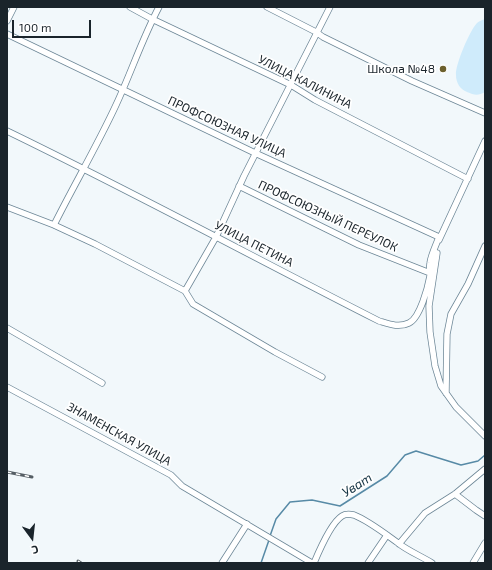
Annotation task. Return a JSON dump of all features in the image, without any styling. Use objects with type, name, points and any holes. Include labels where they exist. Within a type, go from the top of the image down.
[{"type":"street","points":[[7,21],[14,7]]},
{"type":"street","name":"УЛИЦА КАЛИНИНА","points":[[130,7],[152,19],[291,85],[315,100],[468,179]]},
{"type":"street","points":[[54,225],[85,169],[123,90],[135,57],[159,7]]},
{"type":"street","points":[[267,7],[323,37],[412,81],[485,113]]},
{"type":"street","points":[[186,291],[216,237],[255,153],[330,7]]},
{"type":"street","name":"ПРОФСОЮЗНАЯ УЛИЦА","points":[[7,34],[255,153],[439,237]]},
{"type":"street","name":"УЛИЦА ПЕТИНА","points":[[7,132],[85,169],[379,320],[398,326],[411,323],[416,317],[422,303],[430,274],[430,264],[439,237]]},
{"type":"street","points":[[485,141],[439,237],[429,306],[429,326],[435,366],[441,386],[456,407],[485,436]]},
{"type":"street","name":"ПРОФСОЮЗНЫЙ ПЕРЕУЛОК","points":[[239,186],[359,245],[430,274]]},
{"type":"street","points":[[7,207],[54,225],[95,244],[186,291],[193,304],[275,352],[322,377]]},
{"type":"street","points":[[446,393],[447,334],[451,314],[468,284],[485,246]]},
{"type":"street","points":[[7,328],[102,383]]},
{"type":"street","name":"ЗНАМЕНСКАЯ УЛИЦА","points":[[7,387],[171,475],[182,486],[313,563]]},
{"type":"street","points":[[399,544],[425,513],[456,494],[485,469]]},
{"type":"street","points":[[456,494],[485,516]]},
{"type":"street","points":[[313,563],[337,520],[343,515],[352,515],[432,563]]},
{"type":"street","points":[[222,563],[247,524]]},
{"type":"street","points":[[368,563],[387,535]]},
{"type":"street","points":[[474,563],[485,543]]},
{"type":"shaded area","points":[[485,19],[485,92],[478,95],[469,93],[462,89],[456,78],[456,70],[460,56],[474,27],[477,23]]},
{"type":"waterway","name":"Уват","points":[[270,536],[276,519],[290,502],[312,500],[340,506],[387,476],[405,455],[416,451],[461,465],[478,461],[485,455]]},
{"type":"waterway","name":"Уват","points":[[261,563],[269,540]]},
{"type":"railway","points":[[7,472],[32,477]]},
{"type":"place","name":"Школа №48","points":[[443,69]]}]
